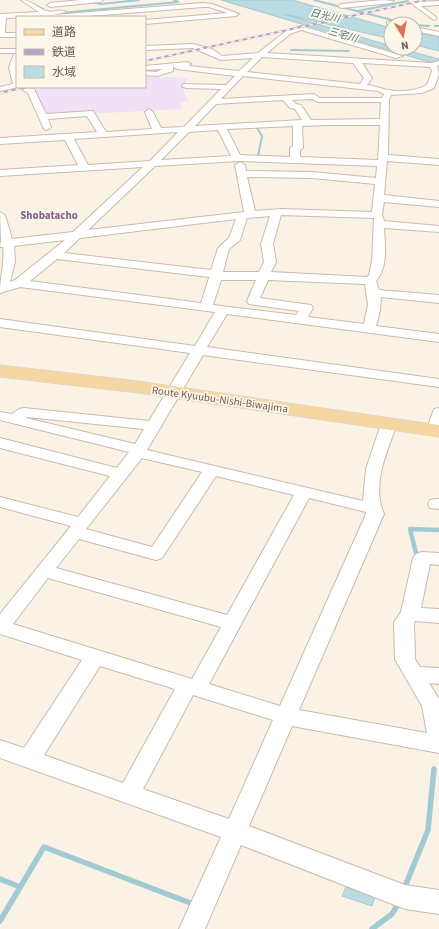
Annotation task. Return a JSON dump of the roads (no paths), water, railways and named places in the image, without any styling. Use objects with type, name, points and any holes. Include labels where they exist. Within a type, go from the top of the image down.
[{"type":"main road","name":"Route Kyuubu-Nishi-Biwajima","points":[[0,371],[175,392],[437,431]]},
{"type":"street","points":[[24,0],[48,14]]},
{"type":"street","points":[[34,6],[100,0]]},
{"type":"street","points":[[27,16],[166,3],[160,0]]},
{"type":"street","points":[[341,6],[393,1]]},
{"type":"street","points":[[434,18],[415,4],[439,4]]},
{"type":"street","points":[[24,16],[203,5],[236,14],[146,22]]},
{"type":"street","points":[[424,10],[439,9]]},
{"type":"street","points":[[130,10],[136,16],[222,10]]},
{"type":"street","points":[[0,11],[48,14]]},
{"type":"street","points":[[150,15],[157,21]]},
{"type":"street","points":[[1,18],[16,17]]},
{"type":"street","points":[[1,18],[16,17]]},
{"type":"street","points":[[1,18],[1,35],[16,35]]},
{"type":"street","points":[[2,26],[12,26]]},
{"type":"street","points":[[425,26],[439,26]]},
{"type":"street","points":[[0,289],[19,283],[55,255],[153,163],[260,54],[288,32],[299,29],[437,65]]},
{"type":"street","points":[[423,31],[439,34]]},
{"type":"street","points":[[146,48],[193,46],[209,51],[220,58]]},
{"type":"street","points":[[0,51],[16,51]]},
{"type":"street","points":[[146,73],[157,74],[177,67],[204,61],[260,54],[437,65]]},
{"type":"street","points":[[355,60],[364,70],[368,78],[362,87]]},
{"type":"street","points":[[315,82],[313,90],[314,96],[318,100],[387,97],[422,90],[431,86],[437,65]]},
{"type":"street","points":[[13,66],[16,80]]},
{"type":"street","points":[[161,66],[177,67]]},
{"type":"street","points":[[146,68],[161,66],[177,67],[380,89],[387,97],[379,198],[378,264],[373,287],[376,305],[369,328]]},
{"type":"street","points":[[284,79],[282,82],[286,97],[293,106],[298,107],[308,123]]},
{"type":"street","points":[[0,89],[16,85]]},
{"type":"street","points":[[186,86],[227,86]]},
{"type":"street","points":[[0,96],[36,88]]},
{"type":"street","points":[[27,90],[31,91],[52,138]]},
{"type":"street","points":[[213,102],[314,96]]},
{"type":"street","points":[[149,112],[158,132]]},
{"type":"street","points":[[43,117],[90,113],[103,135]]},
{"type":"street","points":[[0,141],[308,123],[385,122]]},
{"type":"street","points":[[295,160],[295,148],[298,148],[296,124]]},
{"type":"street","points":[[206,308],[224,248],[234,240],[247,215],[242,174],[238,158],[222,128]]},
{"type":"street","points":[[68,137],[84,167]]},
{"type":"street","points":[[0,174],[84,167],[238,158],[439,162]]},
{"type":"street","points":[[242,174],[312,175],[381,181]]},
{"type":"street","points":[[379,198],[439,204]]},
{"type":"street","points":[[4,243],[277,212],[378,220],[439,229]]},
{"type":"street","points":[[277,212],[267,244],[270,262],[266,275],[255,293],[253,301],[307,308],[300,320]]},
{"type":"street","points":[[0,215],[4,243],[10,268],[0,289]]},
{"type":"street","points":[[55,255],[215,275],[266,275],[373,287],[439,299]]},
{"type":"street","points":[[19,283],[439,338]]},
{"type":"street","points":[[223,310],[175,392],[138,451],[0,627],[286,716],[439,744]]},
{"type":"street","points":[[0,323],[439,383]]},
{"type":"street","points":[[15,420],[24,412],[154,426]]},
{"type":"street","points":[[437,431],[439,412]]},
{"type":"street","points":[[0,416],[212,470],[371,508]]},
{"type":"street","points":[[192,929],[375,514],[371,508],[371,481],[389,424]]},
{"type":"street","points":[[0,443],[120,474]]},
{"type":"street","points":[[3,507],[78,528],[156,554],[212,470]]},
{"type":"street","points":[[128,795],[232,623],[304,492]]},
{"type":"street","points":[[439,558],[422,558],[410,614],[404,622],[403,649],[405,659],[432,706],[439,740]]},
{"type":"street","points":[[44,571],[232,623]]},
{"type":"street","points":[[410,614],[439,616]]},
{"type":"street","points":[[29,760],[95,657]]},
{"type":"street","points":[[414,674],[439,676]]},
{"type":"street","points":[[0,750],[236,832],[405,897],[439,902]]},
{"type":"water","points":[[221,0],[292,0],[383,26],[383,37],[284,14],[383,44],[383,48]]},
{"type":"water","points":[[423,34],[439,37],[439,51],[423,47]]},
{"type":"water","points":[[423,55],[439,59],[439,65],[409,56],[423,56]]},
{"type":"water","points":[[346,887],[375,897],[372,906],[342,896]]},
{"type":"waterway","points":[[91,2],[101,4],[139,0]]},
{"type":"waterway","points":[[61,13],[178,2],[174,0]]},
{"type":"waterway","points":[[314,0],[383,18]]},
{"type":"waterway","points":[[358,11],[408,1]]},
{"type":"waterway","points":[[423,26],[429,26]]},
{"type":"waterway","points":[[291,50],[349,51]]},
{"type":"waterway","points":[[256,126],[262,136],[258,156]]},
{"type":"waterway","points":[[416,553],[410,529],[439,530]]},
{"type":"waterway","points":[[404,889],[428,830],[434,769]]},
{"type":"waterway","points":[[0,921],[44,847],[193,904],[194,902]]},
{"type":"waterway","points":[[0,879],[20,887]]},
{"type":"waterway","points":[[372,929],[392,914],[398,904]]},
{"type":"railway","points":[[146,61],[425,0]]},
{"type":"railway","points":[[0,93],[22,88]]},
{"type":"district","name":"Shobatacho","points":[[49,215]]},
{"type":"water label","name":"日光川","points":[[325,15]]},
{"type":"water label","name":"三宅川","points":[[343,34]]}]
